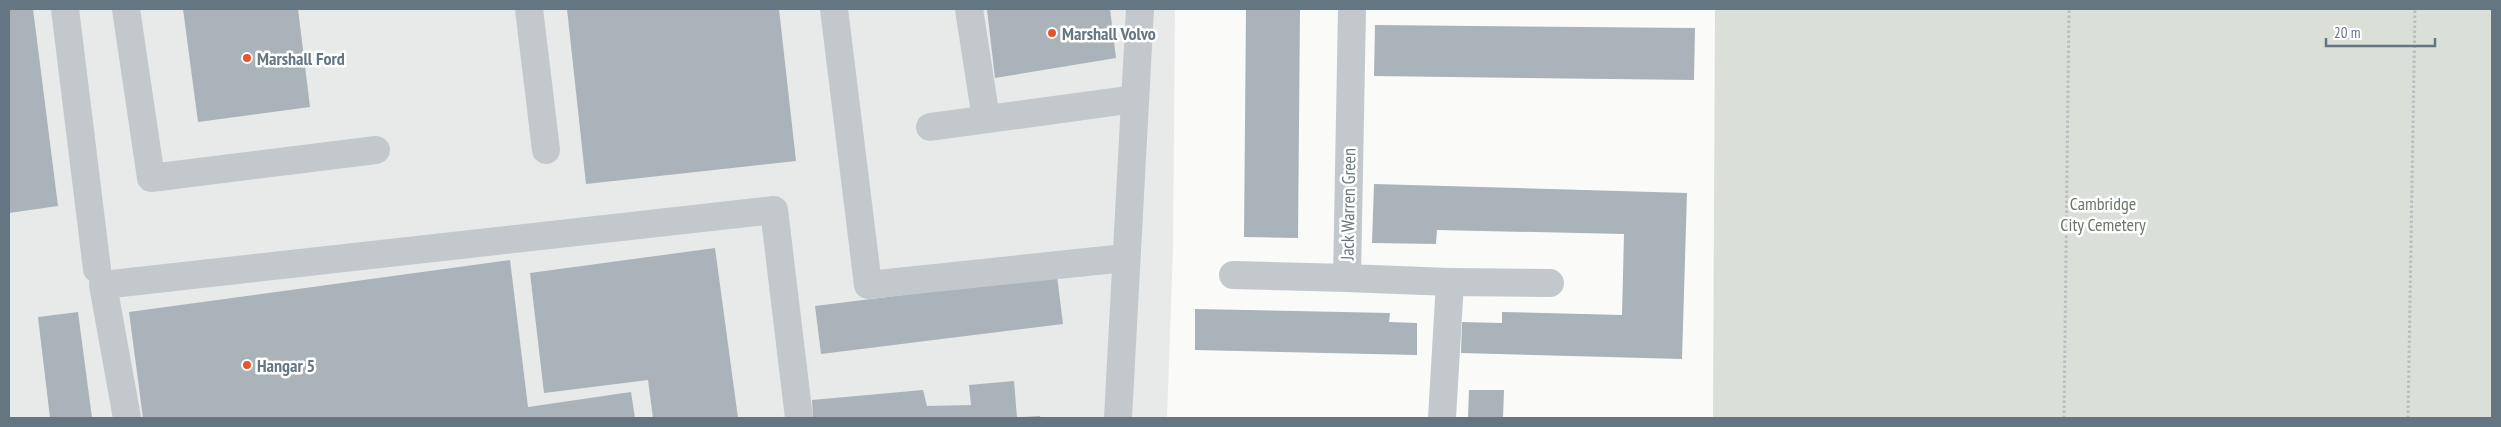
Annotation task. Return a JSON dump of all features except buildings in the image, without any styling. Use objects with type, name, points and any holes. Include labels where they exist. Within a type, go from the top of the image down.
[{"type":"street","points":[[66,9],[97,269]]},
{"type":"street","points":[[126,9],[151,178],[376,150]]},
{"type":"street","points":[[529,9],[546,150]]},
{"type":"street","points":[[834,9],[868,285],[1125,258]]},
{"type":"street","points":[[969,9],[986,119]]},
{"type":"street","points":[[1118,418],[1125,258],[1140,9]]},
{"type":"street","name":"Jack Warren Green","points":[[1352,9],[1347,278],[1550,283]]},
{"type":"street","points":[[930,127],[1135,99]]},
{"type":"street","points":[[127,418],[104,285],[774,210],[799,418]]},
{"type":"street","points":[[1233,275],[1347,278]]},
{"type":"street","points":[[1442,418],[1450,282]]},
{"type":"path","points":[[2064,418],[2069,9]]},
{"type":"path","points":[[2408,418],[2415,9]]},
{"type":"shaded area","points":[[9,9],[1175,9],[1173,249],[1167,418],[9,418]]},
{"type":"green space","name":"Cambridge City Cemetery","points":[[1715,9],[2492,9],[2492,418],[1713,418]]},
{"type":"place","name":"Marshall Volvo","points":[[1052,33]]},
{"type":"place","name":"Marshall Ford","points":[[247,58]]},
{"type":"place","name":"Hangar 5","points":[[247,365]]}]
